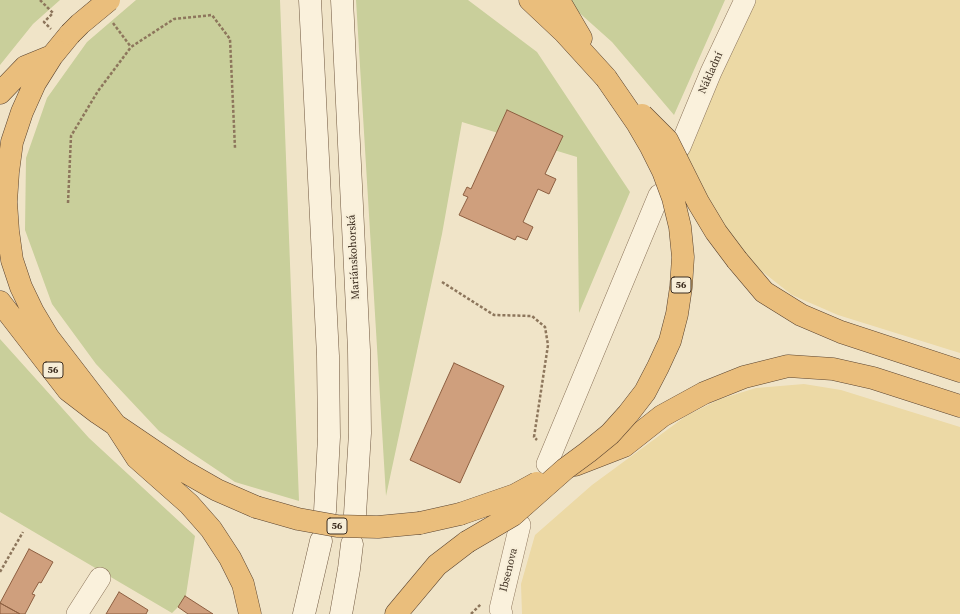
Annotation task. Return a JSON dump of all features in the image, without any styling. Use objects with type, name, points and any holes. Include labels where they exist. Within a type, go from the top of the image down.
[{"type":"highway","name":"56","points":[[530,0],[565,33],[606,78],[667,140],[698,202],[716,232],[764,292],[801,315],[841,332],[960,371]]},
{"type":"highway","points":[[556,0],[561,4],[606,78]]},
{"type":"highway","name":"56","points":[[109,9],[80,24],[70,34],[52,56],[32,89],[22,112],[12,142],[6,202],[12,260],[21,287],[33,312],[48,337],[117,427]]},
{"type":"highway","name":"56","points":[[0,93],[25,67],[52,56]]},
{"type":"highway","name":"56","points":[[0,302],[68,390],[117,427],[182,470],[217,490],[256,507],[298,519],[337,526],[378,527],[420,523],[460,514],[515,495],[555,461],[588,452],[610,434],[628,414],[645,392],[658,367],[670,341],[677,314],[683,257],[680,227],[674,198],[651,146],[606,78]]},
{"type":"highway","name":"56","points":[[555,461],[624,446],[662,416],[704,393],[744,376],[788,366],[833,369],[873,378],[960,406]]},
{"type":"highway","points":[[117,427],[136,458],[189,504],[211,530],[230,558],[243,584],[250,614]]},
{"type":"highway","points":[[396,614],[437,565],[467,542],[513,515],[555,461]]},
{"type":"main road","points":[[310,0],[328,356],[329,437],[324,511]]},
{"type":"main road","name":"Mariánskohorská","points":[[342,0],[359,350],[360,433],[355,514]]},
{"type":"main road","points":[[304,614],[321,541]]},
{"type":"main road","points":[[341,614],[352,544]]},
{"type":"street","name":"Nákladní","points":[[680,147],[711,72],[745,0]]},
{"type":"street","points":[[555,461],[659,195]]},
{"type":"street","name":"Ibsenova","points":[[502,614],[500,609],[520,525]]},
{"type":"street","points":[[77,614],[100,578]]},
{"type":"path","points":[[40,0],[53,13],[44,22]]},
{"type":"path","points":[[109,9],[131,47]]},
{"type":"path","points":[[68,203],[71,136],[98,91],[131,47],[174,19],[212,15],[230,39],[235,148]]},
{"type":"path","points":[[442,282],[494,315],[532,316],[545,327],[548,344],[534,438],[555,461]]},
{"type":"path","points":[[0,572],[23,532]]},
{"type":"green space","points":[[0,0],[60,0],[33,24],[0,65]]},
{"type":"green space","points":[[136,0],[280,0],[299,501],[235,482],[159,431],[96,364],[52,304],[25,230],[26,158],[47,98],[87,42]]},
{"type":"green space","points":[[356,0],[468,0],[537,52],[630,192],[579,313],[577,157],[462,122],[442,234],[386,496]]},
{"type":"green space","points":[[565,0],[725,0],[674,115],[612,42]]},
{"type":"green space","points":[[0,339],[89,438],[195,536],[186,595],[172,613],[0,512]]},
{"type":"sand","points":[[746,0],[960,0],[960,353],[838,315],[792,295],[754,265],[720,222],[680,147]]},
{"type":"sand","points":[[804,384],[841,390],[960,427],[960,614],[522,614],[521,584],[535,535],[592,485],[686,416],[720,399],[756,388]]},
{"type":"building","points":[[507,110],[563,136],[545,174],[556,179],[549,194],[538,189],[523,222],[533,227],[527,240],[517,236],[515,240],[459,215],[468,197],[463,195],[467,187],[471,189]]},
{"type":"building","points":[[454,363],[504,386],[460,483],[410,460]]},
{"type":"building","points":[[29,549],[53,562],[41,583],[39,582],[32,594],[35,595],[25,614],[20,614],[0,603]]},
{"type":"building","points":[[119,592],[148,610],[146,614],[106,614]]},
{"type":"building","points":[[185,596],[213,614],[188,614],[178,607]]},
{"type":"building","points":[[0,603],[20,614],[0,614]]}]
